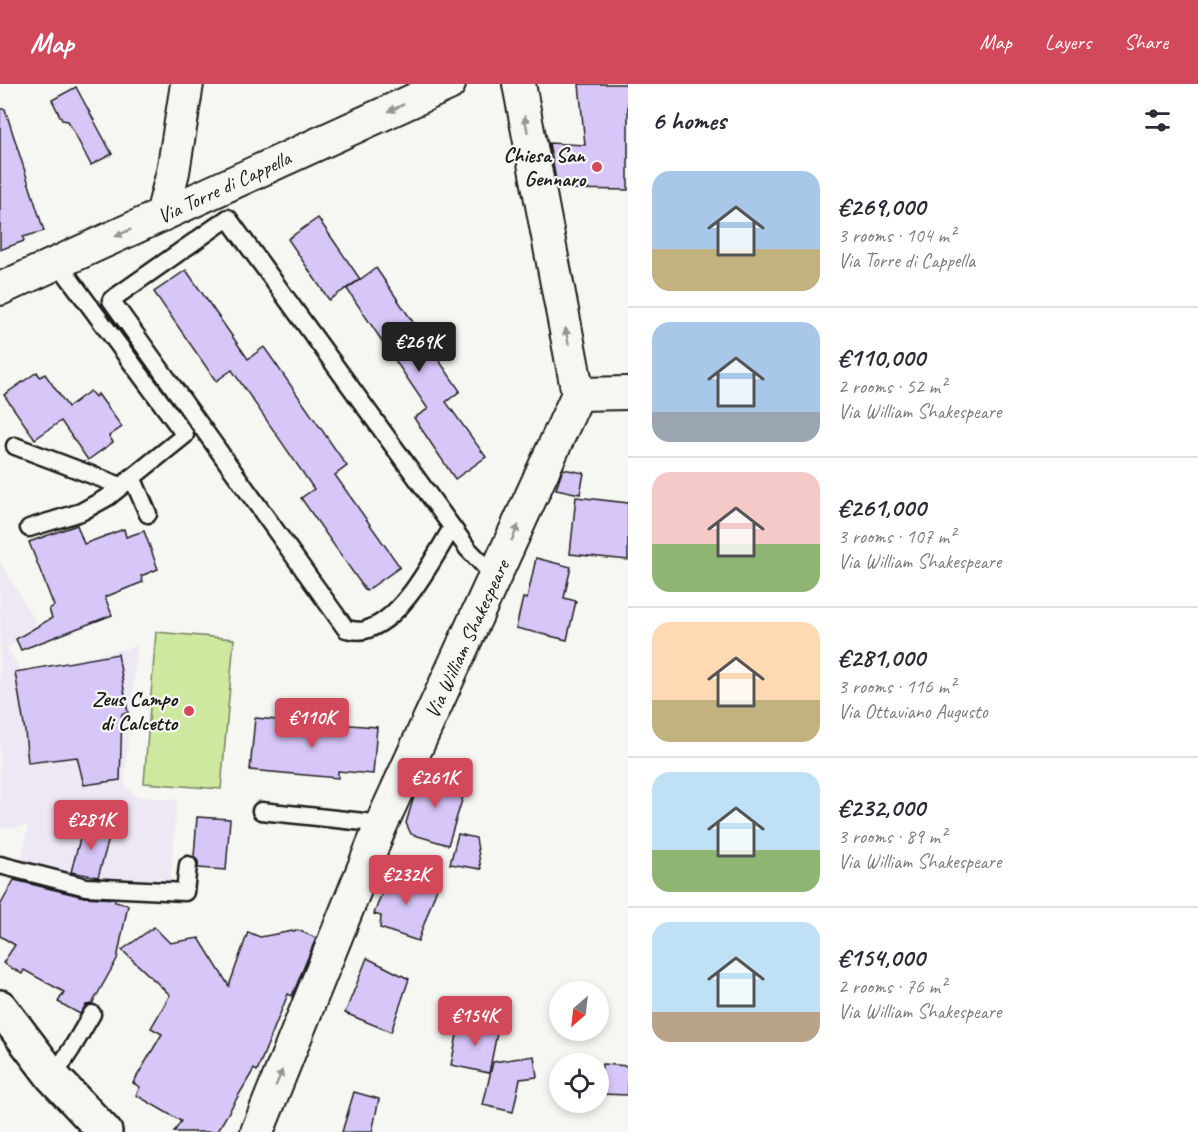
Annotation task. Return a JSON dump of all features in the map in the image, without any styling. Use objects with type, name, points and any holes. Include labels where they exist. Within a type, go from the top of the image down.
[{"type":"street","points":[[162,215],[173,172],[187,84]]},
{"type":"street","name":"Via Torre di Cappella","points":[[0,289],[449,84]]},
{"type":"street","points":[[519,84],[578,394],[628,393]]},
{"type":"street","name":"Via William Shakespeare","points":[[257,1132],[381,825],[578,394]]},
{"type":"street","points":[[0,1007],[52,1077],[105,1132]]},
{"type":"lane","points":[[452,528],[399,608],[382,623],[362,631],[346,629],[111,300],[228,218],[452,528],[468,549],[495,577]]},
{"type":"lane","points":[[29,528],[81,512],[108,497],[185,435],[58,263]]},
{"type":"lane","points":[[15,446],[127,482],[148,514]]},
{"type":"lane","points":[[261,811],[381,825]]},
{"type":"lane","points":[[0,865],[86,887],[185,892],[188,865]]},
{"type":"lane","points":[[52,1077],[92,1014]]},
{"type":"shaded area","points":[[0,561],[39,628],[7,648],[22,672],[137,646],[124,784],[135,796],[177,800],[170,884],[87,880],[21,864],[28,826],[0,828]]},
{"type":"green space","name":"Zeus Campo di Calcetto","points":[[156,632],[234,639],[221,789],[144,783]]},
{"type":"building","points":[[579,84],[628,84],[628,190],[565,189],[557,185],[549,143],[585,145]]},
{"type":"building","points":[[76,87],[112,154],[91,165],[68,121],[62,120],[52,100]]},
{"type":"building","points":[[0,109],[5,109],[44,231],[23,237],[24,241],[0,250]]},
{"type":"building","points":[[318,218],[360,279],[329,300],[288,239]]},
{"type":"building","points":[[376,268],[460,391],[446,402],[486,457],[455,479],[414,418],[428,409],[347,289]]},
{"type":"building","points":[[186,270],[248,359],[264,347],[347,466],[335,475],[400,567],[366,591],[301,498],[314,489],[232,370],[216,381],[154,292]]},
{"type":"building","points":[[37,372],[40,377],[45,374],[68,407],[90,391],[95,397],[98,394],[122,427],[109,436],[113,442],[88,460],[61,421],[35,439],[4,395]]},
{"type":"building","points":[[563,469],[584,473],[580,494],[556,489]]},
{"type":"building","points":[[576,497],[628,503],[628,560],[570,554]]},
{"type":"building","points":[[77,525],[84,544],[124,529],[126,537],[144,531],[158,569],[141,576],[143,582],[105,597],[112,615],[21,650],[16,639],[52,618],[49,609],[54,606],[29,542]]},
{"type":"building","points":[[536,558],[571,567],[564,598],[576,601],[567,640],[516,628],[523,598],[527,599]]},
{"type":"building","points":[[118,654],[128,713],[122,714],[120,780],[84,785],[77,757],[28,763],[15,672]]},
{"type":"building","points":[[255,718],[289,721],[288,727],[335,731],[336,724],[377,727],[373,774],[338,771],[338,778],[250,770]]},
{"type":"building","points":[[429,773],[462,783],[458,796],[463,797],[448,845],[411,834],[406,823],[415,793],[418,787],[424,789]]},
{"type":"building","points":[[197,817],[230,819],[226,870],[198,868],[198,861],[194,857]]},
{"type":"building","points":[[84,824],[111,832],[98,877],[71,872]]},
{"type":"building","points":[[458,834],[476,838],[481,869],[450,864]]},
{"type":"building","points":[[408,874],[438,885],[418,941],[380,928],[381,916],[374,914],[387,879],[405,885]]},
{"type":"building","points":[[14,880],[84,897],[115,899],[115,902],[128,905],[117,959],[92,1004],[86,1005],[80,1014],[58,1002],[64,992],[24,970],[22,974],[3,963],[15,945],[0,936],[0,906]]},
{"type":"building","points":[[154,927],[170,943],[199,938],[229,986],[248,932],[260,937],[298,930],[316,938],[292,996],[288,994],[257,1071],[254,1069],[217,1132],[174,1132],[181,1121],[136,1095],[140,1087],[133,1083],[162,1034],[151,1028],[170,995],[122,950]]},
{"type":"building","points":[[367,958],[409,979],[391,1032],[345,1013]]},
{"type":"building","points":[[460,1020],[498,1028],[489,1073],[451,1065]]},
{"type":"building","points":[[534,1056],[537,1077],[520,1079],[513,1112],[483,1105],[493,1062]]},
{"type":"building","points":[[609,1065],[628,1066],[628,1095],[609,1094]]},
{"type":"building","points":[[354,1092],[379,1099],[372,1132],[342,1132]]},
{"type":"place","name":"Chiesa San Gennaro","points":[[597,167]]},
{"type":"place","name":"Zeus Campo di Calcetto","points":[[189,711]]}]
